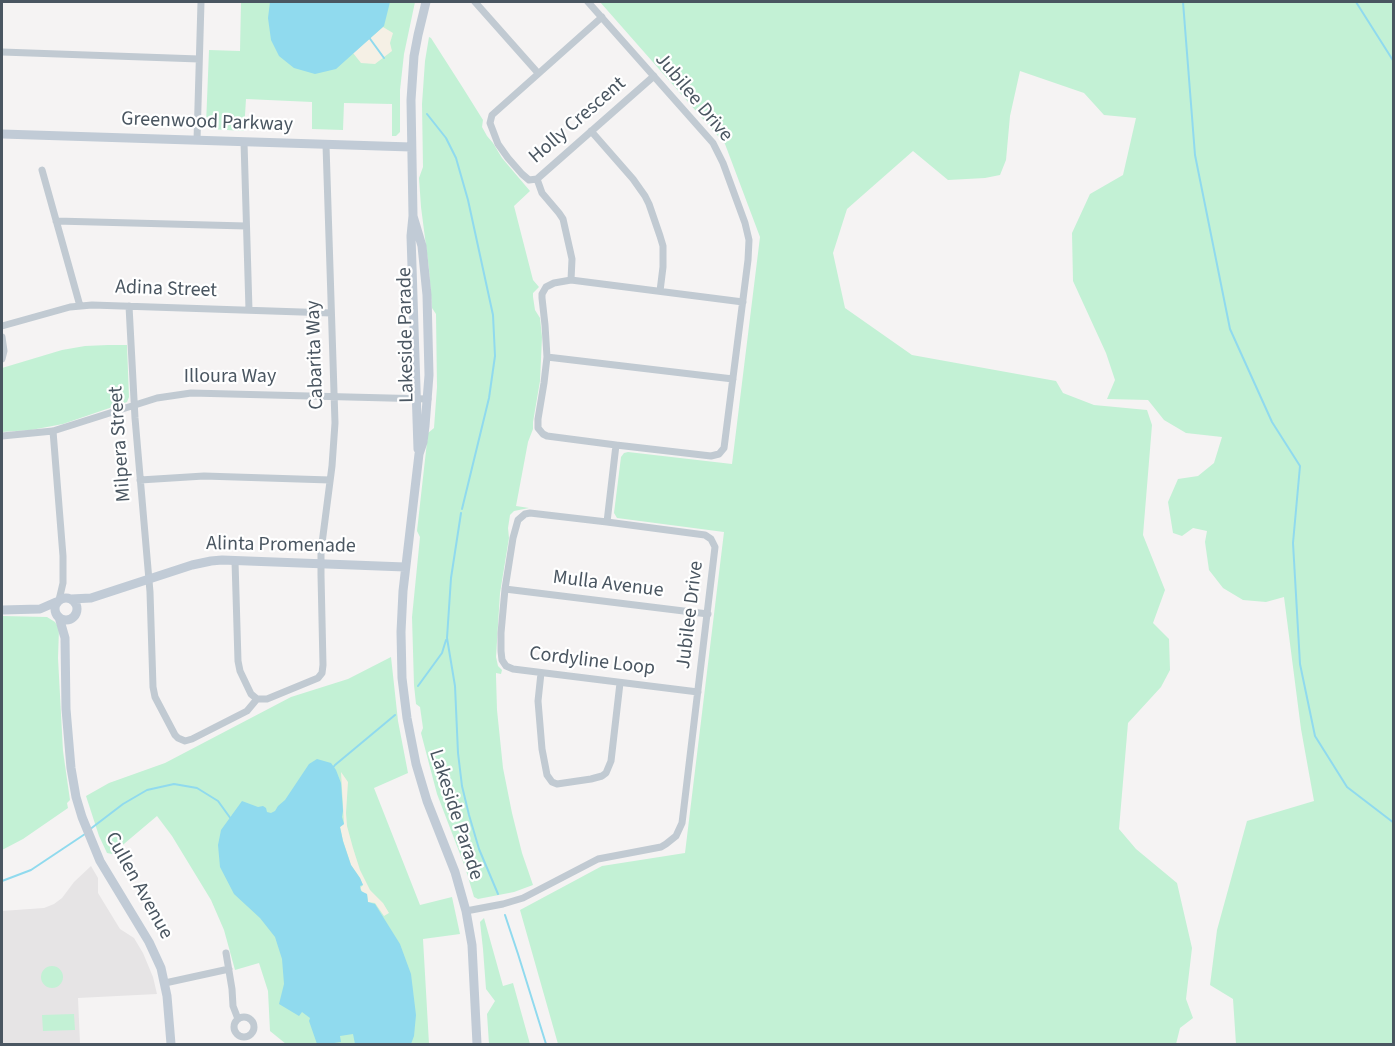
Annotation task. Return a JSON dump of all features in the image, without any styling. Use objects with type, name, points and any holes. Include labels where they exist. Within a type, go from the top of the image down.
[{"type":"street","points":[[197,140],[201,2]]},
{"type":"street","name":"Lakeside Parade","points":[[419,454],[411,236],[413,216],[411,100],[412,72],[426,2]]},
{"type":"street","points":[[475,2],[538,73]]},
{"type":"street","name":"Jubilee Drive","points":[[588,2],[709,139],[723,162],[749,240],[723,451],[711,456],[616,445]]},
{"type":"street","name":"Holly Crescent","points":[[602,17],[490,118],[498,144],[508,158],[529,180],[537,179],[654,76]]},
{"type":"street","points":[[2,51],[199,58]]},
{"type":"street","points":[[591,131],[633,180],[649,204],[663,246],[660,291]]},
{"type":"street","name":"Greenwood Parkway","points":[[2,134],[411,147]]},
{"type":"street","points":[[243,142],[249,310]]},
{"type":"street","name":"Cabarita Way","points":[[257,699],[271,698],[314,681],[322,674],[321,564],[334,439],[327,145]]},
{"type":"street","points":[[42,170],[80,306]]},
{"type":"street","points":[[537,179],[542,193],[562,219],[573,259],[571,280]]},
{"type":"street","name":"Lakeside Parade","points":[[413,216],[422,246],[428,295],[428,399],[405,567],[401,612],[402,678],[409,728],[422,785],[455,873],[466,911],[472,945],[477,1044]]},
{"type":"street","points":[[56,220],[246,226]]},
{"type":"street","points":[[607,522],[616,445],[548,436],[540,431],[537,423],[547,357],[543,290],[550,284],[571,280],[743,302]]},
{"type":"street","name":"Adina Street","points":[[2,326],[80,306],[332,313]]},
{"type":"street","name":"Milpera Street","points":[[129,306],[154,694],[175,735],[184,741],[246,711],[257,699]]},
{"type":"street","points":[[2,337],[4,351],[2,358]]},
{"type":"street","points":[[547,357],[733,379]]},
{"type":"street","name":"Illoura Way","points":[[2,436],[53,430],[163,397],[191,393],[428,399]]},
{"type":"street","points":[[53,430],[63,556],[64,600],[55,609],[57,616],[65,620],[75,615],[76,604],[64,600]]},
{"type":"street","points":[[140,480],[209,476],[330,480]]},
{"type":"street","name":"Cordyline Loop","points":[[607,522],[530,513],[521,517],[516,525],[505,589],[501,633],[502,660],[506,666],[513,669],[698,692]]},
{"type":"street","name":"Jubilee Drive","points":[[466,911],[513,901],[542,889],[591,862],[606,857],[653,849],[666,844],[672,840],[682,823],[708,614],[714,543],[708,536],[700,534],[607,522]]},
{"type":"street","name":"Alinta Promenade","points":[[2,610],[40,609],[64,600],[91,598],[203,562],[222,560],[405,567]]},
{"type":"street","points":[[235,561],[238,666],[251,694],[257,699]]},
{"type":"street","name":"Mulla Avenue","points":[[505,589],[708,614]]},
{"type":"street","name":"Alinta Promenade","points":[[75,615],[91,598]]},
{"type":"street","name":"Alinta Promenade","points":[[40,609],[57,616]]},
{"type":"street","name":"Cullen Avenue","points":[[65,638],[75,615]]},
{"type":"street","name":"Cullen Avenue","points":[[57,616],[65,638],[65,689],[71,768],[76,797],[91,843],[149,942],[161,968],[169,1013],[171,1044]]},
{"type":"street","points":[[541,673],[538,701],[542,749],[547,775],[552,782],[557,784],[597,778],[606,773],[611,761],[620,683]]},
{"type":"street","points":[[226,953],[238,1019]]},
{"type":"street","points":[[165,984],[229,969]]},
{"type":"shaded area","points":[[91,866],[98,878],[98,893],[120,929],[134,938],[143,953],[157,994],[78,998],[80,1044],[2,1044],[2,911],[44,908],[54,904]]},
{"type":"green space","points":[[241,2],[415,2],[404,54],[400,90],[400,132],[392,136],[392,104],[344,103],[343,130],[312,129],[312,102],[246,99],[244,131],[210,129],[206,125],[209,50],[240,51]]},
{"type":"green space","points":[[600,2],[1393,2],[1393,1044],[1236,1044],[1233,999],[1210,985],[1217,930],[1247,821],[1314,801],[1301,729],[1284,597],[1266,602],[1243,600],[1223,588],[1209,570],[1205,542],[1207,531],[1193,528],[1182,536],[1173,533],[1168,502],[1178,479],[1198,476],[1214,463],[1222,437],[1186,433],[1164,420],[1148,400],[1107,399],[1115,380],[1106,353],[1073,281],[1072,233],[1090,194],[1123,175],[1136,118],[1104,115],[1084,93],[1020,71],[1010,116],[1006,160],[1000,175],[948,180],[913,151],[847,209],[833,253],[845,308],[912,355],[1056,381],[1063,393],[1094,405],[1147,410],[1152,425],[1143,535],[1165,590],[1153,623],[1169,639],[1170,670],[1161,687],[1128,723],[1119,829],[1136,849],[1177,883],[1192,948],[1186,999],[1193,1018],[1180,1028],[1176,1044],[558,1044],[520,910],[602,866],[685,853],[724,532],[617,518],[614,513],[621,457],[628,452],[732,464],[760,237],[725,144]]},
{"type":"green space","points":[[429,37],[483,120],[482,127],[487,136],[530,191],[514,206],[533,280],[539,287],[533,293],[533,297],[535,310],[540,318],[542,337],[540,381],[533,429],[528,442],[516,506],[529,508],[514,511],[510,515],[509,538],[500,593],[496,657],[498,666],[502,670],[501,674],[496,673],[496,676],[503,768],[522,853],[533,885],[514,892],[478,899],[474,897],[437,794],[421,733],[423,728],[420,707],[416,704],[414,685],[412,617],[420,537],[417,531],[428,433],[434,428],[437,387],[436,314],[432,308],[419,178],[423,167],[422,104]]},
{"type":"green space","points":[[127,345],[129,397],[127,402],[63,424],[2,432],[2,368],[62,350]]},
{"type":"green space","points":[[2,616],[47,617],[55,622],[59,629],[58,658],[63,751],[70,800],[67,803],[68,808],[23,839],[2,850]]},
{"type":"green space","points":[[391,657],[398,721],[408,773],[374,788],[420,905],[452,897],[460,934],[423,939],[429,1044],[286,1044],[270,1031],[268,991],[259,963],[235,970],[224,930],[211,900],[172,836],[157,816],[112,854],[107,853],[86,796],[109,783],[165,763],[291,697],[348,679]]},
{"type":"green space","points":[[484,918],[503,986],[513,983],[530,1044],[489,1044],[487,1014],[495,1001],[486,989],[480,922]]},
{"type":"green space","points":[[52,966],[60,969],[63,977],[60,985],[52,988],[44,985],[41,977],[44,969]]},
{"type":"green space","points":[[74,1014],[75,1030],[43,1031],[42,1015]]},
{"type":"sand","points":[[383,27],[393,33],[390,43],[392,51],[375,64],[361,63],[353,53]]},
{"type":"sand","points":[[341,772],[348,782],[346,813],[353,848],[370,890],[389,913],[384,916],[375,903],[368,902],[367,894],[363,893],[360,888],[363,885],[351,865],[343,841],[340,827],[344,824]]},
{"type":"water","points":[[270,2],[390,2],[384,26],[336,69],[315,74],[294,68],[279,56],[271,40],[268,18]]},
{"type":"water","points":[[317,759],[331,763],[336,770],[341,783],[344,824],[340,827],[351,865],[363,885],[360,886],[361,891],[367,894],[368,902],[375,904],[400,944],[411,974],[416,1015],[411,1044],[355,1044],[353,1034],[340,1036],[341,1042],[317,1044],[310,1018],[302,1012],[299,1016],[279,1004],[284,984],[282,959],[275,937],[260,918],[234,894],[220,867],[218,845],[221,830],[242,801],[258,807],[263,806],[267,812],[275,811],[309,764]]},
{"type":"waterway","points":[[1183,2],[1195,155],[1230,329],[1272,422],[1300,466],[1293,543],[1300,664],[1315,736],[1347,787],[1394,823]]},
{"type":"waterway","points":[[1356,2],[1394,62]]},
{"type":"waterway","points":[[368,36],[384,58]]},
{"type":"waterway","points":[[427,114],[446,138],[456,158],[468,200],[493,315],[495,356],[489,398],[462,509]]},
{"type":"waterway","points":[[461,513],[451,578],[447,638],[455,686],[458,753],[462,786],[469,815],[479,849],[498,894]]},
{"type":"waterway","points":[[418,686],[442,653],[446,640]]},
{"type":"waterway","points":[[332,769],[395,715]]},
{"type":"waterway","points":[[89,830],[123,804],[147,790],[174,784],[197,788],[218,801],[231,819]]},
{"type":"waterway","points":[[2,881],[31,870],[85,834]]},
{"type":"waterway","points":[[505,915],[546,1044]]}]
